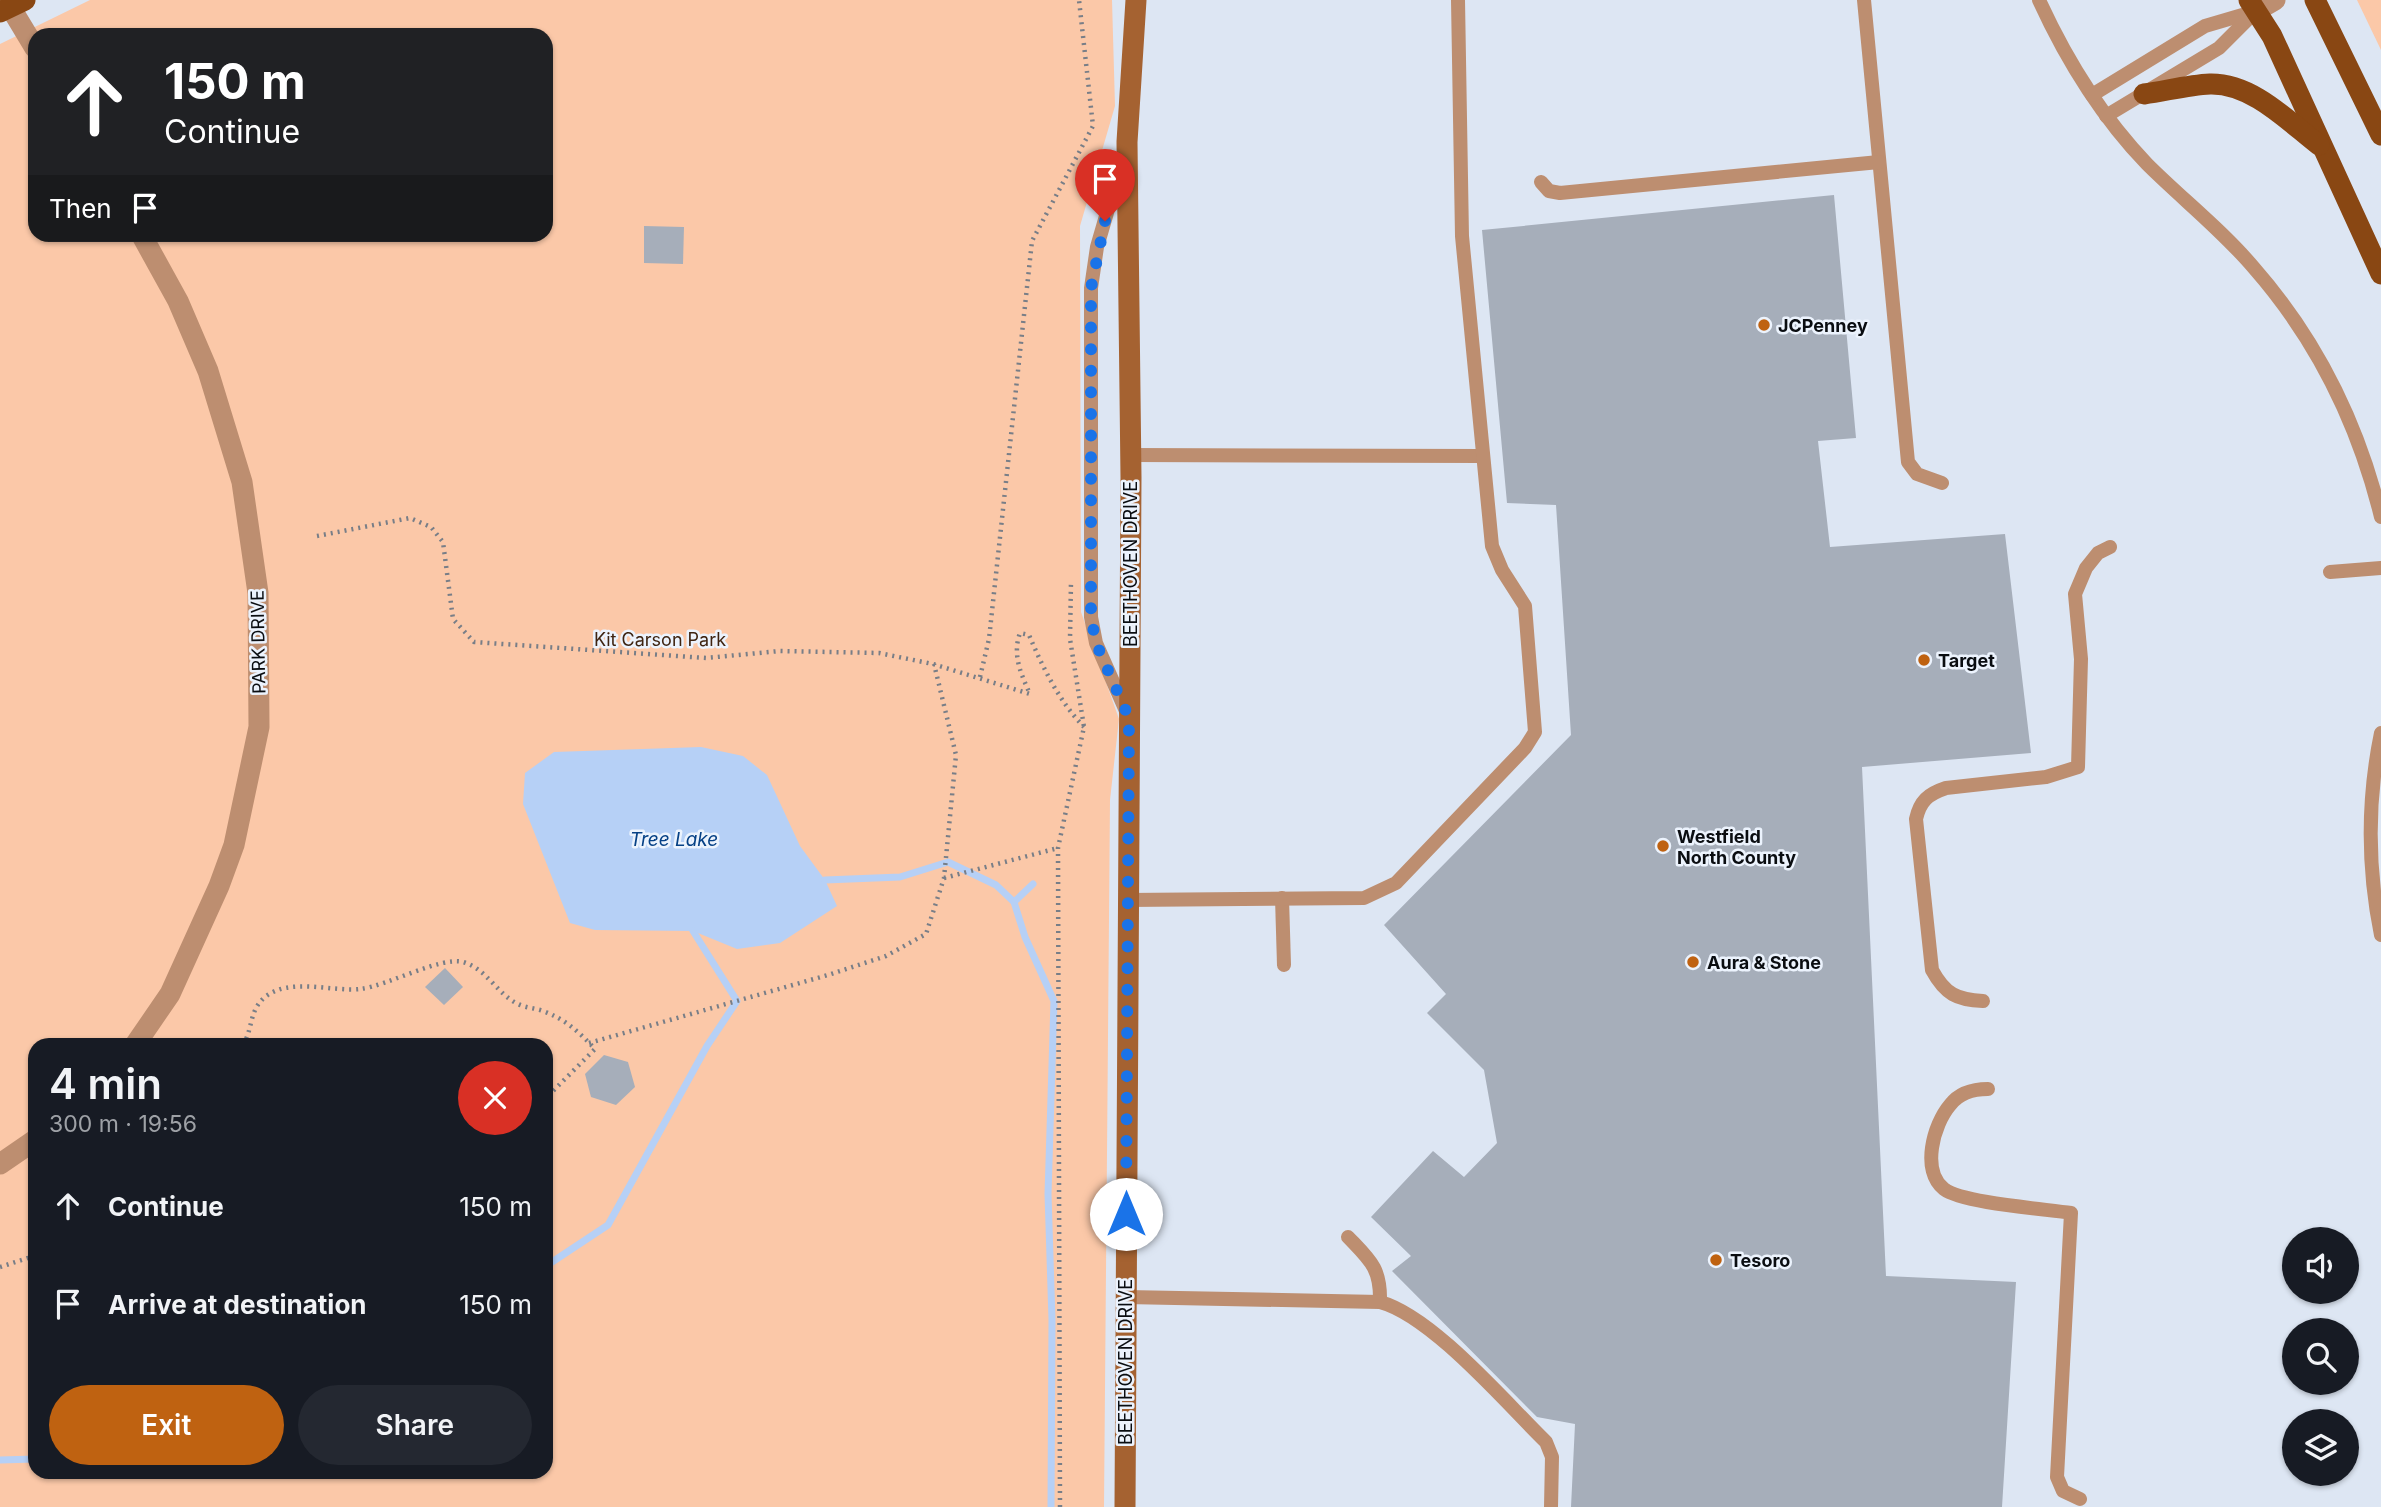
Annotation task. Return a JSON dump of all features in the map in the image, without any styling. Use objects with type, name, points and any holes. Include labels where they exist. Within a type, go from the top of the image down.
[{"type":"main road","name":"BEETHOVEN DRIVE","points":[[1125,1507],[1131,455],[1127,142],[1136,0]]},
{"type":"main road","points":[[2315,0],[2381,135]]},
{"type":"main road","points":[[2252,5],[2272,36],[2381,274]]},
{"type":"main road","points":[[2144,94],[2211,84],[2230,87],[2268,105],[2323,148]]},
{"type":"street","points":[[2252,5],[2275,0]]},
{"type":"street","points":[[10,5],[28,36]]},
{"type":"street","name":"PARK DRIVE","points":[[140,1038],[170,994],[219,886],[234,845],[259,727],[258,593],[242,482],[208,371],[178,301],[145,242]]},
{"type":"street","points":[[0,1164],[28,1145]]},
{"type":"lane","points":[[1127,900],[1364,898],[1385,891],[1410,869],[1531,741],[1536,718],[1525,606],[1502,570],[1492,546],[1483,456],[1462,236],[1458,0]]},
{"type":"lane","points":[[1864,0],[1908,462],[1917,474],[1942,483]]},
{"type":"lane","points":[[2039,0],[2067,54],[2106,116],[2144,161],[2252,265],[2303,330],[2335,386],[2360,440],[2381,517]]},
{"type":"lane","points":[[2092,95],[2205,26],[2252,5]]},
{"type":"lane","points":[[2106,116],[2219,48],[2252,5]]},
{"type":"lane","points":[[1127,142],[1097,247],[1091,288],[1091,617],[1096,643],[1129,718]]},
{"type":"lane","points":[[1541,182],[1549,191],[1560,193],[1879,163]]},
{"type":"lane","points":[[1131,455],[1483,456]]},
{"type":"lane","points":[[1983,1002],[1955,998],[1938,982],[1932,970],[1916,819],[1918,807],[1934,792],[1946,788],[2046,778],[2078,767],[2081,659],[2075,594],[2085,568],[2098,553],[2110,547]]},
{"type":"lane","points":[[2330,572],[2381,568]]},
{"type":"lane","points":[[2381,733],[2370,850],[2381,935]]},
{"type":"lane","points":[[1282,898],[1284,965]]},
{"type":"lane","points":[[1988,1089],[1970,1091],[1950,1104],[1938,1128],[1931,1166],[1935,1179],[1952,1194],[2071,1213],[2057,1477],[2063,1491],[2080,1499]]},
{"type":"lane","points":[[1348,1237],[1374,1266],[1381,1280],[1380,1302]]},
{"type":"lane","points":[[1126,1297],[1380,1302],[1395,1306],[1422,1322],[1546,1441],[1552,1457],[1552,1507]]},
{"type":"path","points":[[981,677],[989,639],[1032,241],[1093,127],[1079,0]]},
{"type":"path","points":[[317,536],[410,518],[431,527],[443,542],[453,619],[474,642],[706,658],[780,651],[879,653],[981,677],[1030,694],[1018,668],[1017,642],[1020,633],[1029,635],[1043,668],[1071,714],[1084,727],[1058,849],[1060,1507]]},
{"type":"path","points":[[589,1043],[886,956],[926,933],[944,878],[956,755],[933,664]]},
{"type":"path","points":[[944,878],[1058,849]]},
{"type":"path","points":[[245,1038],[253,1011],[266,996],[293,987],[359,989],[396,981],[435,965],[460,961],[481,970],[516,1004],[544,1012],[571,1025],[594,1049],[553,1091]]},
{"type":"path","points":[[0,1267],[28,1258]]},
{"type":"green space","name":"Kit Carson Park","points":[[90,0],[1112,0],[1115,106],[1080,226],[1081,612],[1119,719],[1110,800],[1104,1507],[0,1507],[0,44],[28,30],[28,242],[553,242],[553,28],[33,28]]},
{"type":"green space","points":[[2357,0],[2381,0],[2381,50]]},
{"type":"water","name":"Tree Lake","points":[[701,747],[743,756],[767,775],[800,846],[825,880],[837,906],[780,943],[737,949],[693,931],[595,930],[570,923],[523,804],[525,773],[554,752]]},
{"type":"building","name":"Westfield North County","points":[[1834,195],[1856,438],[1818,441],[1830,547],[2005,534],[2031,753],[1862,767],[1886,1276],[2016,1282],[2002,1507],[1571,1507],[1575,1424],[1537,1417],[1392,1271],[1411,1256],[1371,1217],[1433,1151],[1464,1177],[1497,1143],[1484,1070],[1427,1013],[1446,994],[1384,925],[1571,735],[1556,505],[1507,503],[1482,230]]},
{"type":"building","points":[[644,226],[684,227],[683,264],[644,263]]},
{"type":"building","points":[[445,968],[463,987],[444,1005],[425,987]]},
{"type":"building","points":[[604,1055],[628,1062],[635,1087],[616,1105],[591,1097],[585,1074]]},
{"type":"waterway","points":[[825,880],[900,877],[948,862],[996,885],[1014,902],[1025,937],[1054,1001],[1048,1194],[1052,1320],[1051,1507]]},
{"type":"waterway","points":[[1014,902],[1033,884]]},
{"type":"waterway","points":[[553,1261],[608,1225],[707,1046],[737,1001],[693,931]]},
{"type":"waterway","points":[[0,1460],[28,1459]]},
{"type":"place","name":"JCPenney","points":[[1764,325]]},
{"type":"place","name":"Target","points":[[1924,660]]},
{"type":"place","name":"Westfield North County","points":[[1663,846]]},
{"type":"place","name":"Aura & Stone","points":[[1693,962]]},
{"type":"place","name":"Tesoro","points":[[1716,1260]]},
{"type":"route","points":[[1105,221],[1097,247],[1091,288],[1091,617],[1096,643],[1129,718],[1126,1214]]}]
